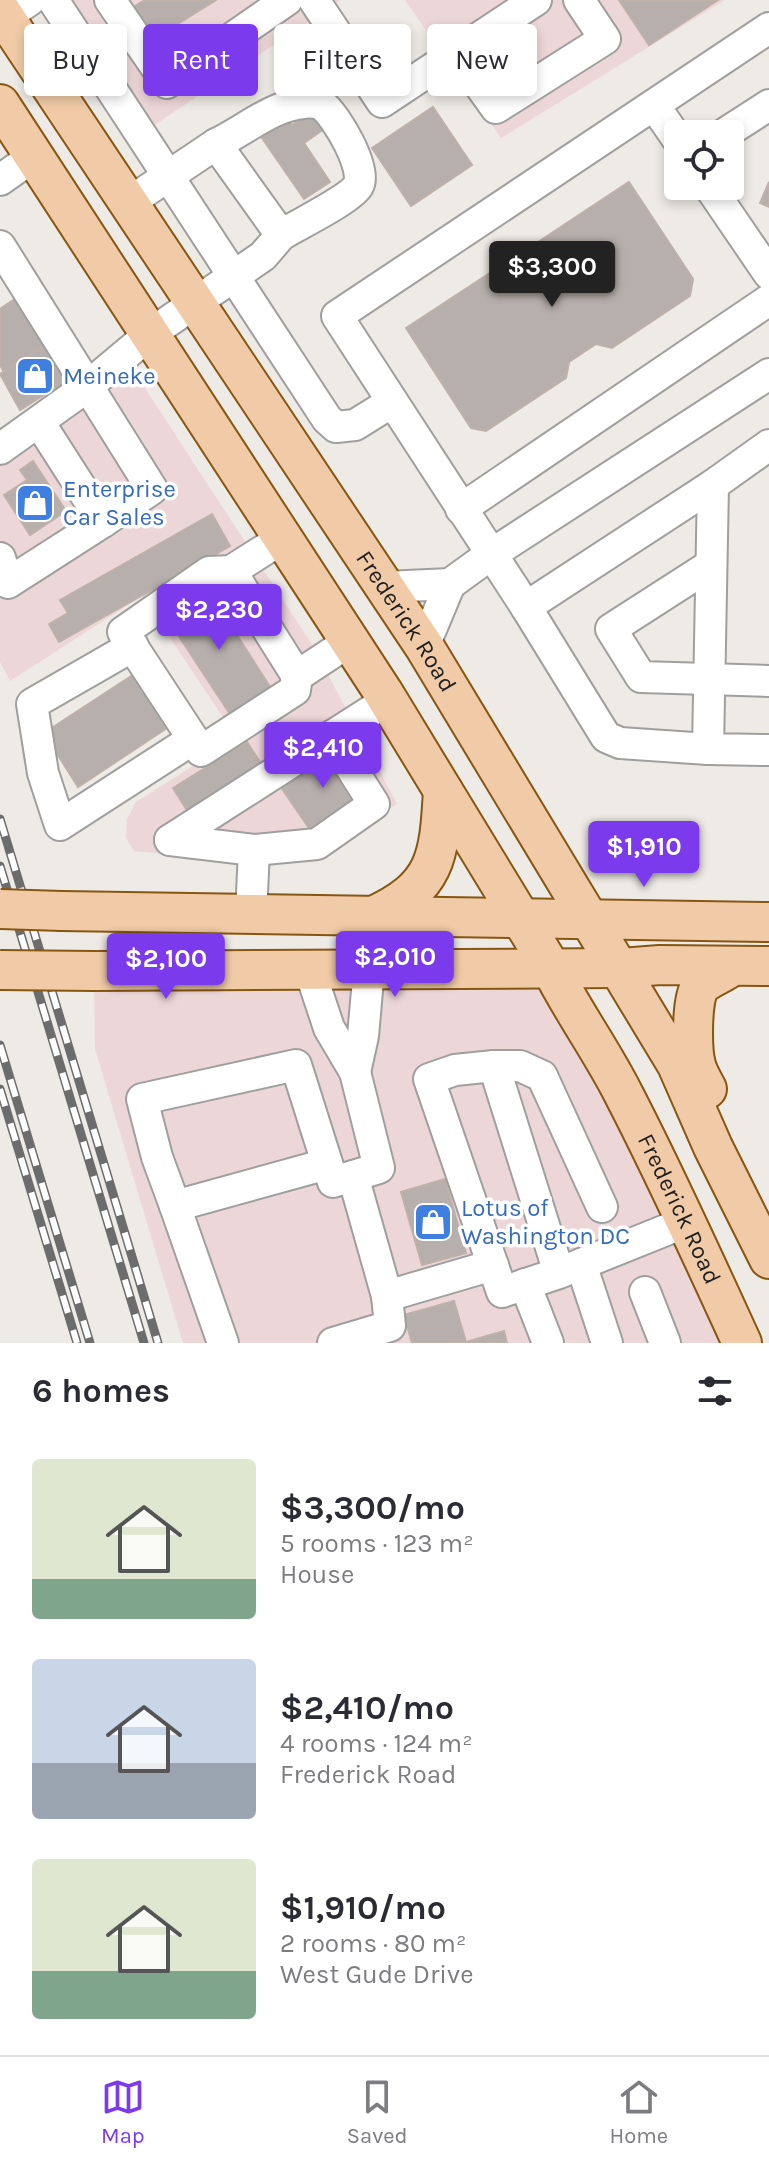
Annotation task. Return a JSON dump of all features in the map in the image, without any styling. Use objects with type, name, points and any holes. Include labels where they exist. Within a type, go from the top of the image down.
[{"type":"main road","name":"Frederick Road","points":[[12,9],[128,203],[424,646],[621,968],[677,1065],[713,1147],[769,1259]]},
{"type":"main road","name":"Frederick Road","points":[[0,104],[388,700],[507,894],[623,1092],[742,1343]]},
{"type":"main road","points":[[371,917],[409,896],[429,873],[438,849],[443,791]]},
{"type":"main road","points":[[0,909],[769,922]]},
{"type":"main road","points":[[713,1147],[710,1097],[696,1064],[694,1021],[699,989],[732,966]]},
{"type":"main road","points":[[0,970],[769,966]]},
{"type":"lane","points":[[53,0],[327,419],[336,427],[355,425],[392,402]]},
{"type":"lane","points":[[110,0],[167,83],[287,0]]},
{"type":"lane","points":[[314,0],[382,102],[427,72]]},
{"type":"lane","points":[[499,24],[536,0]]},
{"type":"lane","points":[[537,82],[605,39],[579,0]]},
{"type":"lane","points":[[769,28],[337,316],[526,607],[606,737],[620,743],[769,750]]},
{"type":"lane","points":[[487,96],[496,108],[515,96]]},
{"type":"lane","points":[[0,449],[88,386],[150,334],[263,256],[281,235],[347,195],[358,186],[361,176],[334,118],[324,106],[317,103],[286,106],[216,144],[128,203]]},
{"type":"lane","points":[[654,105],[664,120]]},
{"type":"lane","points":[[744,121],[769,105]]},
{"type":"lane","points":[[216,144],[281,235]]},
{"type":"lane","points":[[0,180],[34,156]]},
{"type":"lane","points":[[719,200],[769,274]]},
{"type":"lane","points":[[0,246],[152,489],[8,583],[0,558]]},
{"type":"lane","points":[[461,509],[769,300]]},
{"type":"lane","points":[[424,646],[450,584],[769,374]]},
{"type":"lane","points":[[39,422],[103,522]]},
{"type":"lane","points":[[526,607],[769,445]]},
{"type":"lane","points":[[708,749],[709,566],[713,485]]},
{"type":"lane","points":[[231,571],[297,676],[295,690],[201,751],[123,632],[209,572],[231,571],[283,538]]},
{"type":"lane","points":[[709,566],[611,629],[641,677],[769,681]]},
{"type":"lane","points":[[385,587],[450,584]]},
{"type":"lane","points":[[297,676],[350,641]]},
{"type":"lane","points":[[133,646],[32,704],[43,773],[60,825],[193,739]]},
{"type":"lane","points":[[331,736],[374,804],[317,844],[254,850],[170,840],[331,736],[388,700]]},
{"type":"lane","points":[[251,915],[254,850]]},
{"type":"lane","points":[[175,1206],[340,1170],[379,1168],[355,1072],[329,1028],[309,968]]},
{"type":"lane","points":[[355,1072],[363,1036],[369,968]]},
{"type":"lane","points":[[223,1343],[157,1157],[142,1099],[296,1065],[340,1170],[387,1296],[390,1326],[333,1343]]},
{"type":"lane","points":[[602,1207],[542,1076],[520,1066],[494,1066],[455,1070],[429,1079],[502,1292],[570,1269],[686,1222]]},
{"type":"lane","points":[[494,1066],[570,1269],[607,1343]]},
{"type":"lane","points":[[387,1296],[493,1265]]},
{"type":"lane","points":[[525,1284],[548,1343]]},
{"type":"lane","points":[[645,1292],[665,1343]]},
{"type":"shaded area","points":[[33,0],[341,0],[305,24],[274,24],[274,45],[258,56],[258,24],[143,24],[143,96],[198,96],[129,142],[98,96],[127,96],[127,24],[49,24]]},
{"type":"shaded area","points":[[405,0],[725,0],[501,138],[472,96],[537,96],[537,24],[427,24],[427,32]]},
{"type":"shaded area","points":[[128,362],[311,643],[397,804],[318,854],[235,860],[134,851],[126,838],[127,819],[136,802],[237,738],[142,596],[10,681],[0,662],[0,453]]},
{"type":"shaded area","points":[[551,968],[742,1343],[183,1343],[95,1049],[94,971]]},
{"type":"building","points":[[145,0],[216,0],[177,24],[146,24],[135,6]]},
{"type":"building","points":[[619,0],[718,0],[649,45]]},
{"type":"building","points":[[433,107],[472,165],[411,206],[372,148]]},
{"type":"building","points":[[315,110],[327,127],[304,143],[330,182],[304,199],[260,135],[287,118],[292,125]]},
{"type":"building","points":[[629,182],[693,279],[690,296],[612,348],[596,344],[569,362],[566,378],[486,431],[471,428],[406,328],[505,263],[510,270],[533,254],[529,248]]},
{"type":"building","points":[[769,182],[769,207],[760,203]]},
{"type":"building","points":[[18,297],[48,344],[4,372],[0,365],[0,309]]},
{"type":"building","name":"Meineke","points":[[48,344],[71,378],[20,410],[0,374]]},
{"type":"building","name":"Enterprise Car Sales","points":[[33,461],[66,511],[30,535],[4,495],[27,480],[20,470]]},
{"type":"building","points":[[212,514],[230,546],[59,642],[49,624],[68,613],[60,600]]},
{"type":"building","points":[[207,588],[272,690],[232,717],[165,615]]},
{"type":"building","points":[[133,675],[167,728],[78,787],[44,733]]},
{"type":"building","points":[[247,742],[264,768],[190,815],[173,788]]},
{"type":"building","points":[[333,746],[368,798],[313,834],[278,783]]},
{"type":"building","name":"Lotus of Washington DC","points":[[445,1179],[466,1253],[422,1265],[401,1192]]},
{"type":"building","points":[[454,1301],[466,1342],[504,1331],[507,1343],[412,1343],[404,1315]]},
{"type":"railway","points":[[0,819],[158,1343]]},
{"type":"railway","points":[[0,866],[144,1343]]},
{"type":"railway","points":[[0,1045],[90,1343]]},
{"type":"railway","points":[[0,1089],[77,1343]]},
{"type":"place","name":"Meineke","points":[[35,376]]},
{"type":"place","name":"Enterprise Car Sales","points":[[35,503]]},
{"type":"place","name":"Lotus of Washington DC","points":[[433,1222]]}]
